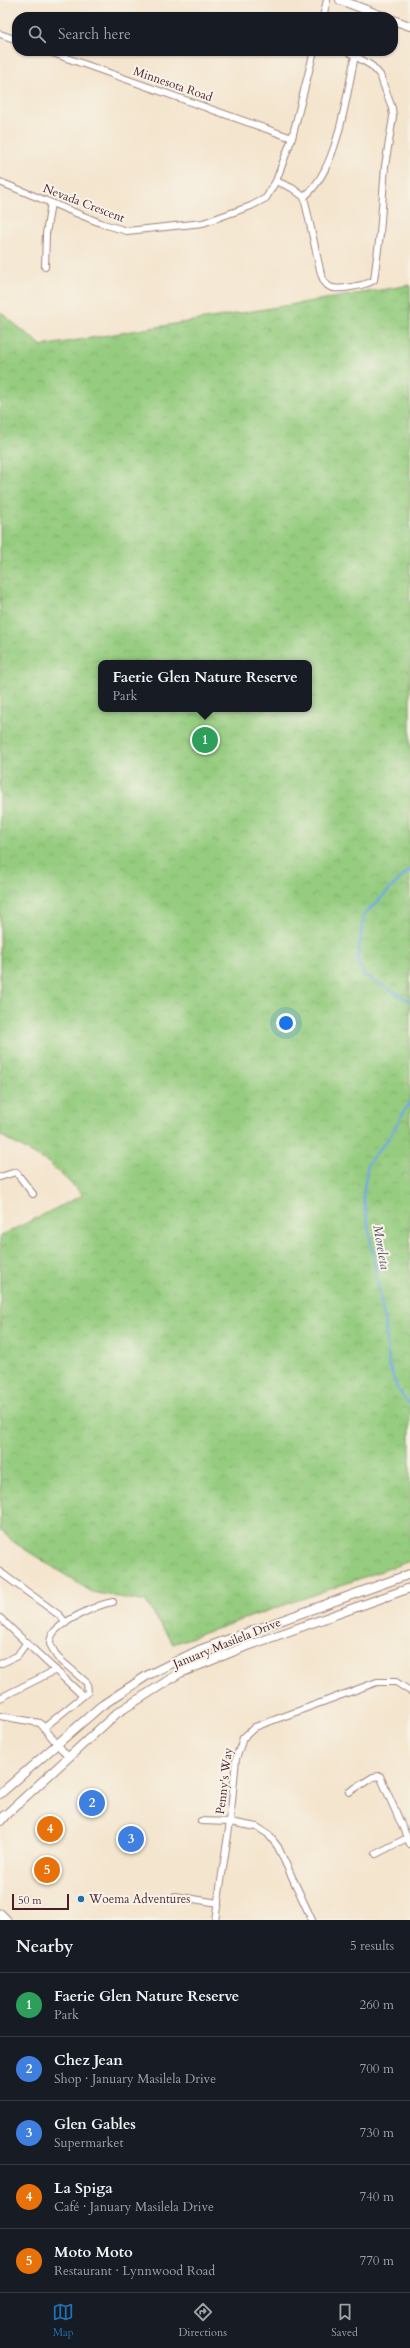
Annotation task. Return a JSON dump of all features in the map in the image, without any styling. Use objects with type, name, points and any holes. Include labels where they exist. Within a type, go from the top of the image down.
[{"type":"main road","points":[[340,0],[372,12]]},
{"type":"main road","points":[[398,22],[410,26]]},
{"type":"main road","name":"January Masilela Drive","points":[[0,1794],[101,1706],[130,1686],[177,1660],[198,1650],[410,1574]]},
{"type":"main road","name":"January Masilela Drive","points":[[1,1819],[118,1713],[180,1673],[242,1648],[410,1588]]},
{"type":"main road","points":[[0,1914],[6,1920]]},
{"type":"street","points":[[324,12],[327,0]]},
{"type":"street","points":[[0,34],[12,38]]},
{"type":"street","name":"Minnesota Road","points":[[61,56],[292,138]]},
{"type":"street","name":"Nevada Crescent","points":[[0,182],[117,229],[134,232],[203,223],[220,218],[261,201],[272,190],[292,138],[313,56]]},
{"type":"street","points":[[276,181],[292,188],[304,197],[321,274],[326,284],[334,288],[367,285],[374,280],[380,234],[384,166],[393,116],[389,95],[380,75],[355,56],[334,143],[322,174],[314,188],[304,197]]},
{"type":"street","points":[[45,267],[46,234],[51,203]]},
{"type":"street","points":[[0,1177],[16,1172],[33,1194]]},
{"type":"street","points":[[0,1572],[59,1615],[66,1623]]},
{"type":"street","points":[[45,1727],[88,1692],[87,1683],[57,1657],[50,1644],[52,1634],[66,1623],[105,1603],[113,1602]]},
{"type":"street","points":[[0,1618],[83,1696]]},
{"type":"street","points":[[0,1627],[6,1623]]},
{"type":"street","points":[[0,1664],[17,1656],[27,1642]]},
{"type":"street","points":[[0,1698],[56,1670]]},
{"type":"street","name":"Penny's Way","points":[[215,1920],[230,1822],[239,1746],[248,1731],[269,1721],[377,1682],[396,1682],[410,1691]]},
{"type":"street","points":[[0,1716],[38,1722],[45,1727],[68,1757]]},
{"type":"street","points":[[349,1792],[373,1777],[380,1776],[409,1841],[376,1854]]},
{"type":"street","points":[[201,1821],[230,1822],[256,1827],[274,1839],[312,1920]]},
{"type":"street","points":[[175,1896],[218,1903]]},
{"type":"green space","points":[[410,285],[410,1561],[173,1644],[146,1602],[92,1592],[15,1543],[0,1530],[0,1236],[83,1195],[49,1163],[0,1135],[0,312],[42,346]]},
{"type":"waterway","name":"Moreleta","points":[[410,869],[364,915],[357,960],[364,975],[410,1001]]},
{"type":"waterway","name":"Moreleta","points":[[410,1101],[389,1138],[368,1163],[363,1196],[385,1324],[389,1365],[397,1388],[410,1405]]},
{"type":"place","name":"Faerie Glen Nature Reserve","points":[[205,740]]},
{"type":"place","name":"Chez Jean","points":[[92,1803]]},
{"type":"place","name":"La Spiga","points":[[50,1829]]},
{"type":"place","name":"Glen Gables","points":[[131,1839]]},
{"type":"place","name":"Moto Moto","points":[[47,1870]]},
{"type":"place","name":"Woema Adventures","points":[[81,1899]]}]
